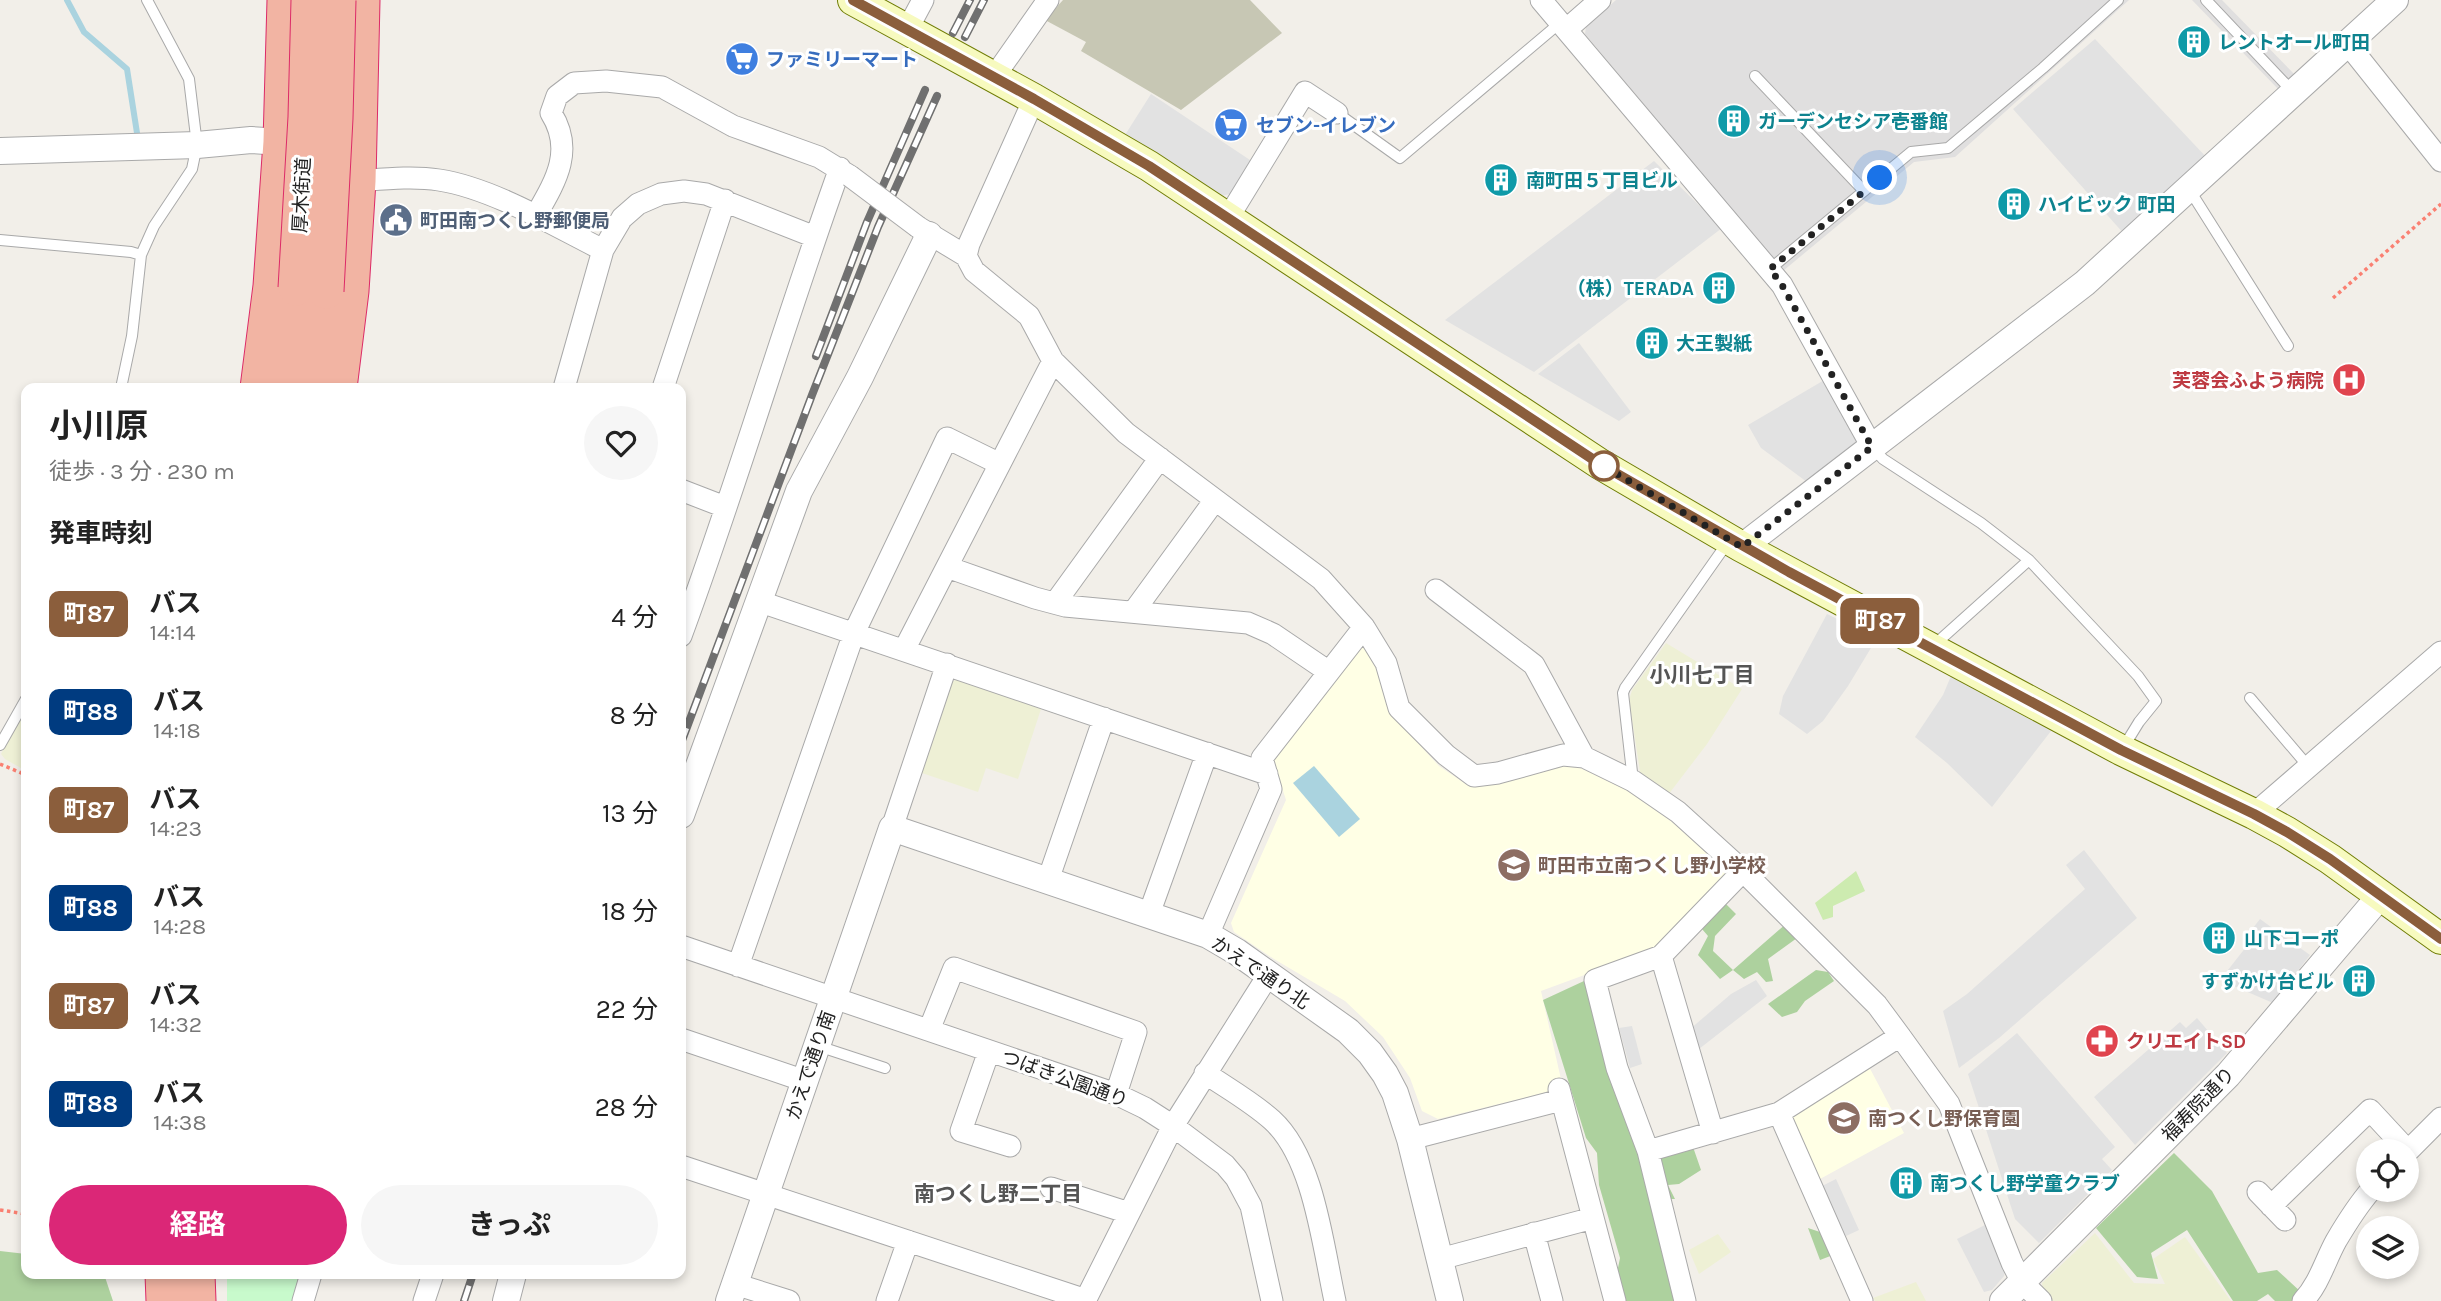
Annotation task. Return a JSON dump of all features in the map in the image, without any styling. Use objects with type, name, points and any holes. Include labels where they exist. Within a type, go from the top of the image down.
[{"type":"highway","points":[[259,383],[271,286],[281,142],[285,0]]},
{"type":"highway","name":"厚木街道","points":[[309,0],[306,117],[314,383]]},
{"type":"highway","name":"厚木街道","points":[[285,383],[311,289],[335,118],[338,0]]},
{"type":"highway","points":[[340,383],[351,291],[358,181],[362,0]]},
{"type":"highway","points":[[281,142],[330,142],[354,129],[360,117]]},
{"type":"highway","points":[[163,1279],[164,1301]]},
{"type":"highway","points":[[197,1279],[198,1301]]},
{"type":"main road","points":[[853,0],[1034,99],[1149,166],[1600,464],[1736,543],[2121,750],[2254,814],[2330,859],[2441,939]]},
{"type":"street","points":[[907,30],[923,0]]},
{"type":"street","points":[[994,77],[1048,0]]},
{"type":"street","points":[[1541,0],[1782,285],[1872,447]]},
{"type":"street","points":[[1564,25],[1600,0]]},
{"type":"street","points":[[1736,543],[1872,447],[2085,283],[2395,0]]},
{"type":"street","points":[[2347,43],[2441,161]]},
{"type":"street","points":[[536,217],[554,183],[562,155],[560,128],[551,113],[557,96],[574,83],[606,81],[662,87],[733,126],[819,157],[845,172],[923,231],[966,256],[974,271],[1029,316],[1053,361],[1126,433],[1321,579],[1364,627],[1386,663],[1399,708],[1446,755],[1474,776],[1498,773],[1563,755],[1584,757],[1633,781],[1678,812],[1743,872],[1877,1005],[1949,1104],[2012,1263],[2022,1282],[2041,1301]]},
{"type":"street","points":[[1228,218],[1305,92],[1336,113]]},
{"type":"street","points":[[966,256],[1034,99]]},
{"type":"street","points":[[0,152],[197,145],[251,140],[281,142]]},
{"type":"street","points":[[686,622],[815,237],[845,172]]},
{"type":"street","points":[[358,181],[437,180],[480,192],[603,250]]},
{"type":"street","points":[[565,383],[603,250],[622,218],[638,204],[660,194],[684,191],[706,194],[815,237]]},
{"type":"street","points":[[665,383],[725,200]]},
{"type":"street","points":[[686,801],[799,491],[860,377],[923,231]]},
{"type":"street","points":[[904,650],[1053,361]]},
{"type":"street","points":[[738,966],[854,633],[947,438],[1000,464]]},
{"type":"street","points":[[1055,603],[1160,458]]},
{"type":"street","points":[[686,491],[725,507]]},
{"type":"street","points":[[1134,611],[1215,500]]},
{"type":"street","points":[[947,567],[1055,603],[1248,622],[1273,634],[1329,672]]},
{"type":"street","points":[[1436,590],[1534,665],[1584,757]]},
{"type":"street","points":[[758,601],[1267,774]]},
{"type":"street","points":[[1208,935],[1271,789],[1262,758],[1364,627]]},
{"type":"street","points":[[2254,814],[2307,765],[2441,652]]},
{"type":"street","points":[[891,828],[947,664]]},
{"type":"street","points":[[1048,880],[1104,718]]},
{"type":"street","points":[[1149,914],[1207,753]]},
{"type":"street","name":"かえで通り北","points":[[891,828],[1208,935],[1269,974],[1348,1031],[1370,1053],[1395,1093],[1410,1139],[1450,1301]]},
{"type":"street","name":"かえで通り南","points":[[732,1292],[891,828]]},
{"type":"street","points":[[1685,1301],[1648,1151],[1617,1068],[1595,980],[1661,956],[1743,872]]},
{"type":"street","name":"福寿院通り","points":[[2003,1301],[2228,1075],[2381,895]]},
{"type":"street","name":"つばき公園通り","points":[[686,948],[1116,1094],[1145,1108],[1225,1165],[1244,1191],[1254,1219],[1272,1301]]},
{"type":"street","points":[[1661,956],[1713,1133]]},
{"type":"street","points":[[929,1030],[954,968],[1136,1032],[1116,1094]]},
{"type":"street","points":[[686,1168],[1085,1300],[1173,1126],[1269,974]]},
{"type":"street","points":[[1648,1151],[1779,1112],[1900,1035]]},
{"type":"street","points":[[686,1041],[805,1081]]},
{"type":"street","points":[[989,1051],[961,1131],[1010,1146]]},
{"type":"street","points":[[1205,1073],[1271,1120],[1286,1136],[1297,1155],[1307,1178],[1335,1301]]},
{"type":"street","points":[[1410,1139],[1560,1094],[1615,1301]]},
{"type":"street","points":[[2271,1206],[2371,1111],[2396,1139]]},
{"type":"street","points":[[1779,1112],[1862,1301]]},
{"type":"street","points":[[2419,1140],[2441,1118]]},
{"type":"street","points":[[1051,1188],[1129,1213]]},
{"type":"street","points":[[2303,1301],[2312,1292],[2336,1241],[2361,1202]]},
{"type":"street","points":[[1440,1259],[1593,1218]]},
{"type":"street","points":[[1534,1233],[1552,1301]]},
{"type":"street","points":[[887,1301],[908,1241]]},
{"type":"street","points":[[303,1301],[310,1279]]},
{"type":"street","points":[[424,1301],[431,1279]]},
{"type":"street","points":[[506,1301],[512,1279]]},
{"type":"street","points":[[732,1292],[789,1301]]},
{"type":"lane","points":[[122,383],[132,336],[141,255],[154,226],[192,169],[197,145],[189,79],[147,0]]},
{"type":"lane","points":[[1770,269],[1911,152],[1948,148],[2118,0]]},
{"type":"lane","points":[[2206,0],[2293,92]]},
{"type":"lane","points":[[1336,113],[1400,158],[1564,25]]},
{"type":"lane","points":[[1755,76],[1864,191]]},
{"type":"lane","points":[[2189,189],[2288,346]]},
{"type":"lane","points":[[0,240],[141,255]]},
{"type":"lane","points":[[1872,447],[1883,459],[1980,523],[2029,560],[2137,676],[2156,701],[2121,750]]},
{"type":"lane","points":[[1633,781],[1623,693],[1625,688],[1736,543]]},
{"type":"lane","points":[[1931,648],[2029,560]]},
{"type":"lane","points":[[2250,698],[2307,765]]},
{"type":"lane","points":[[0,746],[21,708]]},
{"type":"lane","points":[[817,1046],[885,1068]]},
{"type":"path","points":[[2333,298],[2441,204]]},
{"type":"path","points":[[0,764],[21,773]]},
{"type":"path","points":[[0,1210],[21,1213]]},
{"type":"shaded area","points":[[1063,0],[1250,0],[1282,33],[1181,110],[1081,51],[1086,42],[1045,20]]},
{"type":"shaded area","points":[[1616,0],[2129,0],[1955,157],[1914,162],[1783,271],[1585,34],[1586,27]]},
{"type":"shaded area","points":[[2192,0],[2222,0],[2296,76],[2280,91]]},
{"type":"shaded area","points":[[2095,39],[2208,159],[2125,235],[2013,109]]},
{"type":"shaded area","points":[[1151,94],[1253,162],[1234,193],[1221,196],[1125,135]]},
{"type":"shaded area","points":[[1654,161],[1722,228],[1534,372],[1445,320]]},
{"type":"shaded area","points":[[1579,343],[1631,412],[1619,421],[1538,374]]},
{"type":"shaded area","points":[[1826,379],[1862,441],[1807,482],[1761,448],[1748,425]]},
{"type":"shaded area","points":[[1827,614],[1877,638],[1823,721],[1807,734],[1779,714],[1783,696]]},
{"type":"shaded area","points":[[1359,641],[1377,665],[1390,713],[1439,766],[1470,787],[1502,783],[1562,766],[1580,768],[1626,790],[1672,822],[1727,872],[1655,949],[1541,991],[1563,1088],[1438,1119],[1422,1111],[1410,1078],[1383,1037],[1345,1001],[1234,932],[1231,923],[1286,800],[1273,760]]},
{"type":"shaded area","points":[[1666,643],[1742,689],[1707,744],[1668,795],[1641,778],[1629,700],[1632,690]]},
{"type":"shaded area","points":[[1951,676],[2051,731],[1992,807],[1947,763],[1915,737],[1943,695]]},
{"type":"shaded area","points":[[960,678],[1042,706],[1018,779],[986,768],[978,792],[919,772],[949,683]]},
{"type":"shaded area","points":[[21,716],[21,768],[1,754]]},
{"type":"shaded area","points":[[2084,850],[2137,918],[1999,1038],[1959,1068],[1943,1011],[1967,994],[2085,889],[2066,865]]},
{"type":"shaded area","points":[[2260,919],[2310,955],[2273,1003],[2220,980],[2250,942],[2245,938]]},
{"type":"shaded area","points":[[1756,980],[1767,996],[1699,1049],[1689,1030],[1731,994]]},
{"type":"shaded area","points":[[2197,1018],[2227,1053],[2135,1145],[2094,1097],[2180,1022],[2186,1028]]},
{"type":"shaded area","points":[[1632,1026],[1642,1064],[1630,1068],[1619,1028]]},
{"type":"shaded area","points":[[2017,1033],[2115,1147],[2102,1159],[2112,1170],[2039,1243],[2015,1219],[1968,1074]]},
{"type":"shaded area","name":"南つくし野保育園","points":[[1867,1063],[1904,1133],[1820,1179],[1792,1122],[1794,1113]]},
{"type":"shaded area","points":[[1836,1179],[1859,1230],[1846,1236],[1822,1186]]},
{"type":"shaded area","points":[[1987,1224],[2006,1267],[2004,1276],[1992,1290],[1984,1292],[1957,1239]]},
{"type":"shaded area","points":[[2095,1233],[2134,1283],[2165,1284],[2153,1259],[2185,1237],[2231,1301],[2053,1301],[2043,1291],[2042,1283]]},
{"type":"shaded area","points":[[1718,1234],[1731,1252],[1699,1274],[1689,1250]]},
{"type":"shaded area","points":[[1916,1282],[1926,1301],[1875,1301],[1873,1298]]},
{"type":"green space","points":[[1856,871],[1865,891],[1833,906],[1833,917],[1823,920],[1815,903]]},
{"type":"green space","points":[[1725,903],[1736,914],[1715,936],[1713,951],[1733,970],[1720,979],[1698,955],[1708,936],[1702,929]]},
{"type":"green space","points":[[1787,923],[1797,938],[1768,959],[1773,981],[1766,982],[1757,972],[1744,979],[1733,970]]},
{"type":"green space","points":[[1816,970],[1828,972],[1834,981],[1805,1001],[1797,1012],[1782,1017],[1768,1004]]},
{"type":"green space","points":[[1584,981],[1609,1071],[1638,1151],[1681,1301],[1624,1301],[1616,1278],[1620,1258],[1599,1185],[1597,1153],[1586,1138],[1543,1000]]},
{"type":"green space","points":[[1693,1147],[1701,1170],[1679,1184],[1668,1185],[1675,1199],[1665,1199],[1656,1158]]},
{"type":"green space","points":[[2174,1153],[2212,1191],[2258,1273],[2277,1270],[2302,1293],[2294,1301],[2275,1301],[2268,1294],[2257,1301],[2233,1301],[2187,1230],[2151,1253],[2158,1279],[2137,1277],[2096,1228]]},
{"type":"green space","points":[[1808,1228],[1826,1234],[1833,1255],[1820,1260]]},
{"type":"green space","points":[[0,1251],[21,1253],[21,1279],[106,1279],[113,1301],[0,1301]]},
{"type":"green space","points":[[227,1279],[301,1279],[295,1301],[227,1301]]},
{"type":"water","points":[[1314,766],[1360,819],[1339,837],[1293,783]]},
{"type":"waterway","points":[[67,0],[84,32],[127,69],[137,133]]},
{"type":"railway","points":[[953,33],[970,0]]},
{"type":"railway","points":[[965,37],[984,0]]},
{"type":"railway","points":[[816,356],[867,222],[925,90]]},
{"type":"railway","points":[[686,730],[878,227],[937,96]]},
{"type":"railway","points":[[464,1301],[471,1279]]},
{"type":"bus line","name":"町87","points":[[853,0],[1034,99],[1149,166],[1600,464],[1730,540],[2121,750],[2287,832],[2330,859],[2441,939]]},
{"type":"place","name":"レントオール町田","points":[[2194,42]]},
{"type":"place","name":"ファミリーマート","points":[[742,59]]},
{"type":"place","name":"ガーデンセシア壱番館","points":[[1734,121]]},
{"type":"place","name":"セブン-イレブン","points":[[1231,125]]},
{"type":"place","name":"南町田５丁目ビル","points":[[1501,180]]},
{"type":"place","name":"ハイビック 町田","points":[[2014,204]]},
{"type":"place","name":"町田南つくし野郵便局","points":[[396,220]]},
{"type":"place","name":"（株）TERADA","points":[[1719,288]]},
{"type":"place","name":"大王製紙","points":[[1652,343]]},
{"type":"place","name":"芙蓉会ふよう病院","points":[[2349,380]]},
{"type":"place","name":"町田市立南つくし野小学校","points":[[1514,865]]},
{"type":"place","name":"山下コーポ","points":[[2219,938]]},
{"type":"place","name":"すずかけ台ビル","points":[[2359,981]]},
{"type":"place","name":"クリエイトSD","points":[[2102,1041]]},
{"type":"place","name":"南つくし野保育園","points":[[1844,1118]]},
{"type":"place","name":"南つくし野学童クラブ","points":[[1906,1183]]},
{"type":"district","name":"小川七丁目","points":[[1702,675]]},
{"type":"district","name":"南つくし野二丁目","points":[[998,1194]]},
{"type":"route","points":[[1604,466],[1600,464],[1742,547],[1872,447],[1782,285],[1770,269],[1880,178]]}]
